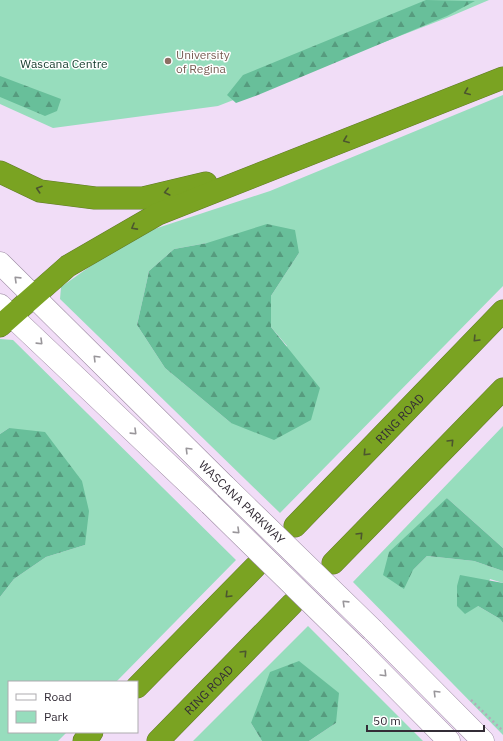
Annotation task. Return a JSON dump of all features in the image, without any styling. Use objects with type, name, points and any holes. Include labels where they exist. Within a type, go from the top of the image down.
[{"type":"highway","points":[[4,315],[34,296],[68,266],[158,214],[286,162],[503,78]]},
{"type":"highway","points":[[0,172],[40,191],[95,198],[143,198],[286,162]]},
{"type":"highway","name":"RING ROAD","points":[[295,526],[503,311]]},
{"type":"highway","points":[[332,563],[503,389]]},
{"type":"highway","points":[[138,686],[255,568]]},
{"type":"highway","name":"RING ROAD","points":[[158,741],[292,604]]},
{"type":"highway","points":[[84,741],[91,733]]},
{"type":"main road","name":"WASCANA PARKWAY","points":[[0,263],[373,630],[483,741]]},
{"type":"main road","name":"WASCANA PARKWAY","points":[[4,315],[210,504],[356,647],[449,741]]},
{"type":"green space","name":"Wascana Centre","points":[[0,0],[489,0],[449,17],[218,106],[53,128],[0,104]]},
{"type":"green space","points":[[426,0],[475,1],[447,16],[258,95],[236,103],[227,95],[243,75]]},
{"type":"green space","points":[[0,76],[61,99],[57,111],[45,116],[0,97]]},
{"type":"green space","points":[[503,95],[503,286],[280,513],[60,299],[61,287],[133,236],[270,191]],"holes":[[[207,243],[299,253],[271,296],[271,327],[287,346],[231,423],[165,368],[137,325],[149,271],[174,249]]]},
{"type":"green space","points":[[267,224],[295,230],[299,253],[271,296],[271,327],[320,388],[311,420],[274,440],[231,423],[165,368],[137,325],[149,271],[174,249],[207,243]]},
{"type":"green space","points":[[0,339],[13,340],[236,560],[117,681],[8,681],[8,733],[66,733],[58,741],[0,741],[0,597],[14,579],[46,557],[85,545],[9,428],[0,434]]},
{"type":"green space","points":[[503,426],[503,548],[447,498],[404,589],[413,570],[427,556],[474,561],[503,571],[503,583],[490,579],[478,606],[500,619],[503,623],[503,735],[353,582]]},
{"type":"green space","points":[[9,428],[45,432],[82,481],[89,511],[85,545],[46,557],[14,579],[0,597],[0,434]]},
{"type":"green space","points":[[447,498],[503,548],[503,571],[474,561],[427,556],[413,570],[404,589],[383,575],[389,552]]},
{"type":"green space","points":[[460,575],[503,583],[503,623],[500,619],[478,606],[465,614],[457,606],[457,586]]},
{"type":"green space","points":[[308,626],[423,741],[309,741],[336,723],[251,723],[262,741],[193,741]]},
{"type":"green space","points":[[299,661],[339,693],[336,723],[309,741],[262,741],[251,723],[270,672]]},
{"type":"place","name":"University of Regina","points":[[168,61]]}]
